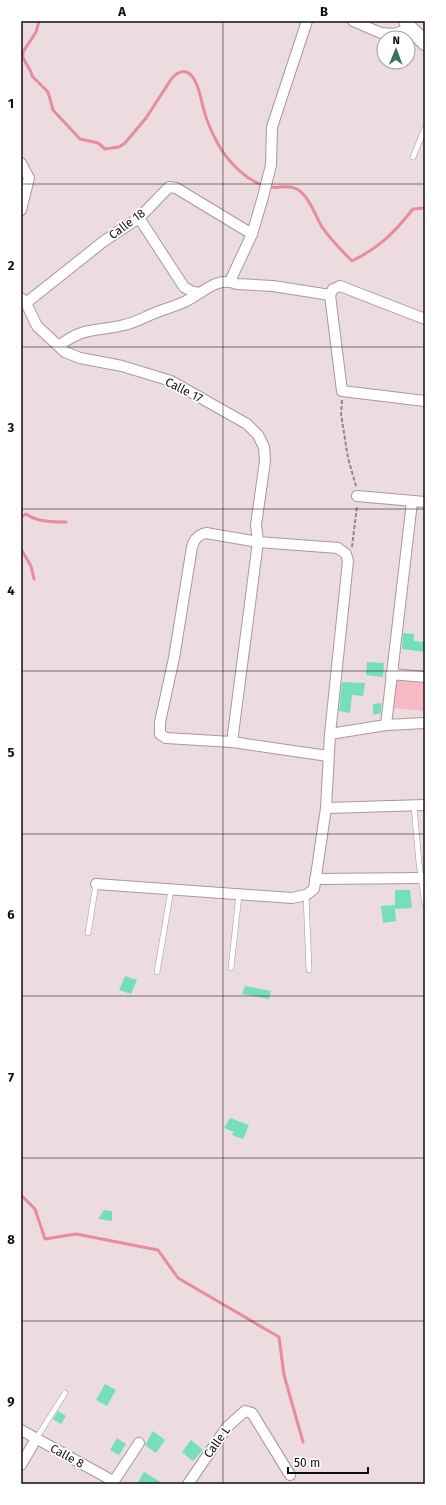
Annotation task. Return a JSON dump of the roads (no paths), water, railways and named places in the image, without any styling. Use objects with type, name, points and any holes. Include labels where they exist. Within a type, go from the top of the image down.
[{"type":"main road","points":[[408,24],[425,43]]},
{"type":"street","points":[[232,282],[232,277],[252,234],[263,197],[271,165],[272,127],[307,21]]},
{"type":"street","points":[[353,21],[381,33],[395,34],[408,24]]},
{"type":"street","points":[[21,163],[29,178],[21,210]]},
{"type":"street","name":"Calle 18","points":[[23,300],[104,241],[140,218],[165,190],[172,187],[252,234]]},
{"type":"street","points":[[140,218],[184,287],[191,291],[199,292]]},
{"type":"street","points":[[59,346],[72,335],[94,329],[123,325],[139,320],[185,302],[199,292],[220,283],[232,282],[237,284],[273,286],[330,295]]},
{"type":"street","points":[[425,318],[340,286],[333,289],[330,295],[342,391],[425,401]]},
{"type":"street","name":"Calle 17","points":[[23,300],[37,326],[66,352],[80,358],[122,366],[171,381],[247,424],[258,435],[264,447],[265,471],[256,524],[258,542],[232,742]]},
{"type":"street","points":[[357,496],[425,502]]},
{"type":"street","points":[[386,725],[412,502]]},
{"type":"street","points":[[96,884],[292,898],[306,895],[314,889],[326,808],[328,756],[348,560],[346,554],[338,548],[258,542],[206,533],[199,536],[193,542],[174,658],[160,722],[160,734],[166,738],[232,742],[328,756]]},
{"type":"street","points":[[391,674],[425,677]]},
{"type":"street","points":[[330,734],[386,725],[425,723]]},
{"type":"street","points":[[326,808],[425,805]]},
{"type":"street","points":[[315,878],[421,878]]},
{"type":"street","name":"Calle L","points":[[188,1484],[227,1427],[245,1410],[252,1413],[290,1475]]},
{"type":"street","name":"Calle 8","points":[[21,1430],[112,1483]]},
{"type":"street","points":[[21,1465],[36,1439]]},
{"type":"street","points":[[112,1483],[139,1443]]},
{"type":"lane","points":[[413,157],[425,128]]},
{"type":"lane","points":[[414,806],[425,905]]},
{"type":"lane","points":[[88,933],[96,884]]},
{"type":"lane","points":[[157,972],[171,890]]},
{"type":"lane","points":[[231,968],[239,895]]},
{"type":"lane","points":[[306,895],[309,970]]},
{"type":"lane","points":[[36,1439],[65,1392]]},
{"type":"waterway","points":[[39,21],[36,32],[23,52],[23,58],[32,76],[48,92],[53,110],[80,139],[98,143],[105,149],[119,147],[125,143],[146,118],[172,78],[179,73],[185,72],[190,74],[194,79],[211,131],[222,151],[233,165],[254,182],[273,187],[290,187],[301,192],[305,196],[322,227],[352,261],[362,256],[386,239],[413,209],[425,208]]},
{"type":"waterway","points":[[21,517],[26,514],[35,519],[51,522],[66,522]]},
{"type":"waterway","points":[[21,549],[31,566],[34,579]]},
{"type":"waterway","points":[[21,1195],[35,1209],[45,1239],[76,1234],[158,1250],[178,1278],[279,1337],[284,1375],[303,1442]]}]
